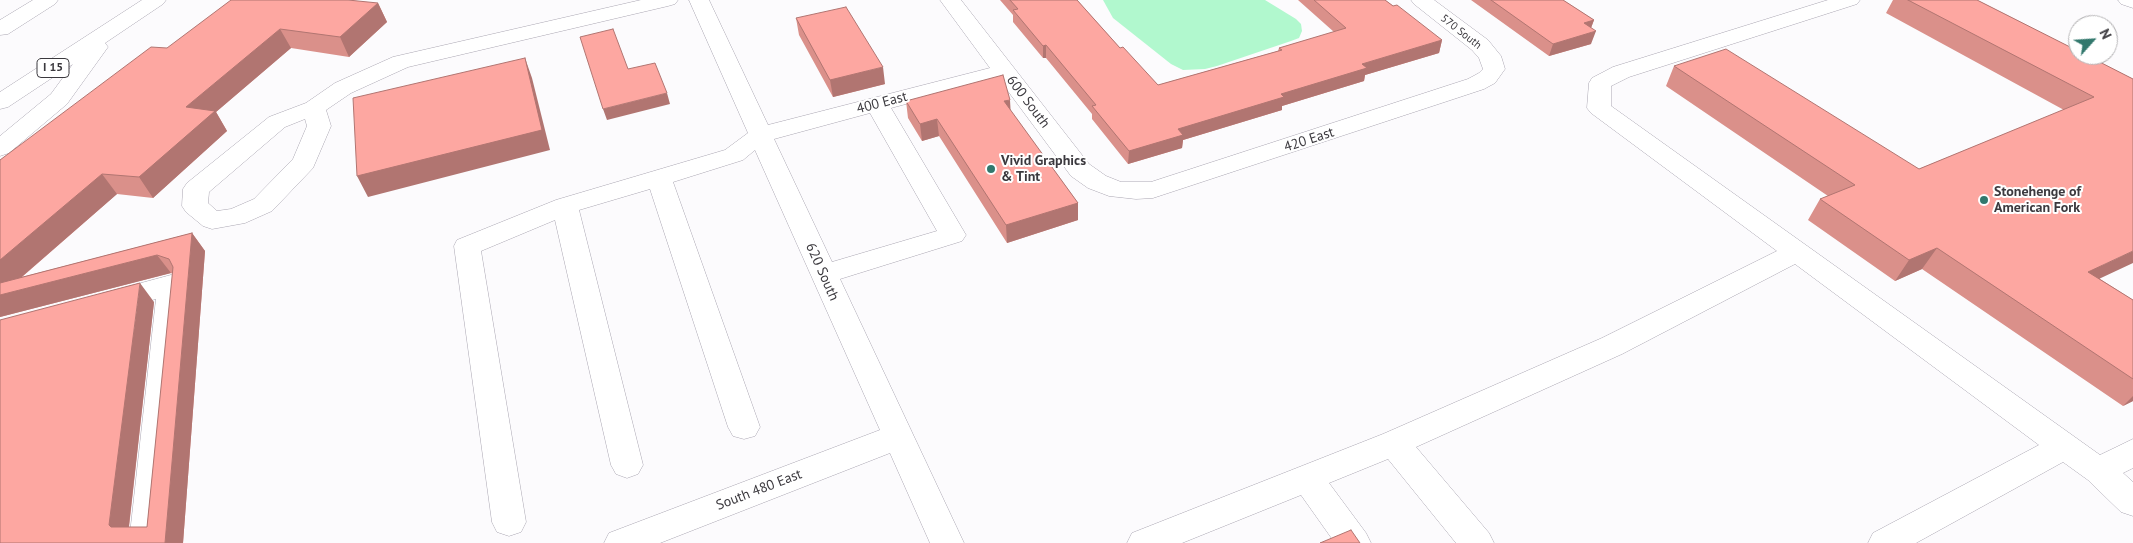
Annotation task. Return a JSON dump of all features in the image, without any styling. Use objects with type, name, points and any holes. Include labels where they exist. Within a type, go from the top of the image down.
[{"type":"main road","points":[[0,29],[48,0]]},
{"type":"main road","name":"I 15","points":[[0,102],[107,34],[156,0]]},
{"type":"main road","points":[[314,108],[318,126],[304,162],[263,205],[236,218],[212,220],[195,206],[196,190],[277,122],[314,108],[343,88],[401,62],[668,0]]},
{"type":"main road","name":"620 South","points":[[699,0],[947,543]]},
{"type":"main road","name":"600 South","points":[[950,0],[1080,170],[1097,182],[1118,190]]},
{"type":"main road","name":"570 South","points":[[1421,0],[1480,46],[1490,56],[1494,69]]},
{"type":"main road","points":[[1850,0],[1621,72],[1600,83],[1600,108],[2099,471],[2133,502]]},
{"type":"main road","points":[[2128,0],[2133,2]]},
{"type":"main road","points":[[0,148],[59,99],[107,34]]},
{"type":"main road","name":"420 East","points":[[1118,190],[1136,192],[1153,190],[1287,147],[1476,84],[1487,78],[1494,69]]},
{"type":"main road","name":"400 East","points":[[760,135],[1005,71]]},
{"type":"main road","points":[[824,274],[953,235],[877,105]]},
{"type":"main road","points":[[509,522],[467,246],[566,206],[734,155],[760,135]]},
{"type":"main road","points":[[659,178],[744,427]]},
{"type":"main road","points":[[566,206],[627,465]]},
{"type":"main road","points":[[1147,542],[1394,443],[1612,346],[1797,252]]},
{"type":"main road","points":[[86,308],[171,285],[146,543]]},
{"type":"main road","name":"South 480 East","points":[[620,543],[897,437]]},
{"type":"main road","points":[[1394,443],[1477,543]]},
{"type":"main road","points":[[1885,543],[2065,446]]},
{"type":"main road","points":[[2099,471],[2133,452]]},
{"type":"main road","points":[[1307,478],[1354,543]]},
{"type":"green space","points":[[1103,0],[1265,0],[1296,19],[1301,24],[1302,31],[1299,38],[1217,66],[1205,69],[1183,70],[1171,64],[1113,18]]},
{"type":"building","points":[[231,0],[348,0],[378,3],[340,37],[280,29],[186,107],[215,111],[139,177],[102,174],[0,260],[0,160],[151,47],[167,48]]},
{"type":"building","points":[[1010,0],[1077,0],[1120,48],[1123,47],[1158,85],[1282,50],[1279,48],[1346,28],[1314,0],[1385,0],[1393,6],[1397,5],[1442,40],[1362,64],[1367,68],[1281,94],[1284,97],[1178,129],[1183,135],[1129,151],[1092,106],[1096,105],[1046,45],[1043,46],[1013,10],[1018,9]]},
{"type":"building","points":[[1491,0],[1563,0],[1594,20],[1584,23],[1596,31],[1553,44]]},
{"type":"building","name":"Stonehenge of American Fork","points":[[1908,0],[1977,0],[2068,46],[2068,65],[2106,65],[2133,79],[2133,251],[2088,272],[2133,300],[2133,379],[1937,248],[1909,260],[1820,199],[1855,185],[1674,66],[1726,49],[1919,169],[2094,97]]},
{"type":"building","points":[[846,7],[883,67],[830,80],[796,18]]},
{"type":"building","points":[[613,29],[628,69],[655,63],[667,93],[603,109],[580,37]]},
{"type":"building","points":[[525,58],[542,130],[357,176],[353,98]]},
{"type":"building","points":[[1003,75],[1010,100],[1004,101],[1078,203],[1006,225],[937,119],[920,124],[906,101]]},
{"type":"building","points":[[192,233],[165,543],[0,543],[0,320],[140,283],[109,525],[111,527],[147,527],[173,267],[169,259],[157,255],[0,295],[0,283]]},
{"type":"building","points":[[1351,530],[1360,543],[1320,543]]},
{"type":"place","name":"Vivid Graphics & Tint","points":[[991,169]]},
{"type":"place","name":"Stonehenge of American Fork","points":[[1984,200]]}]
